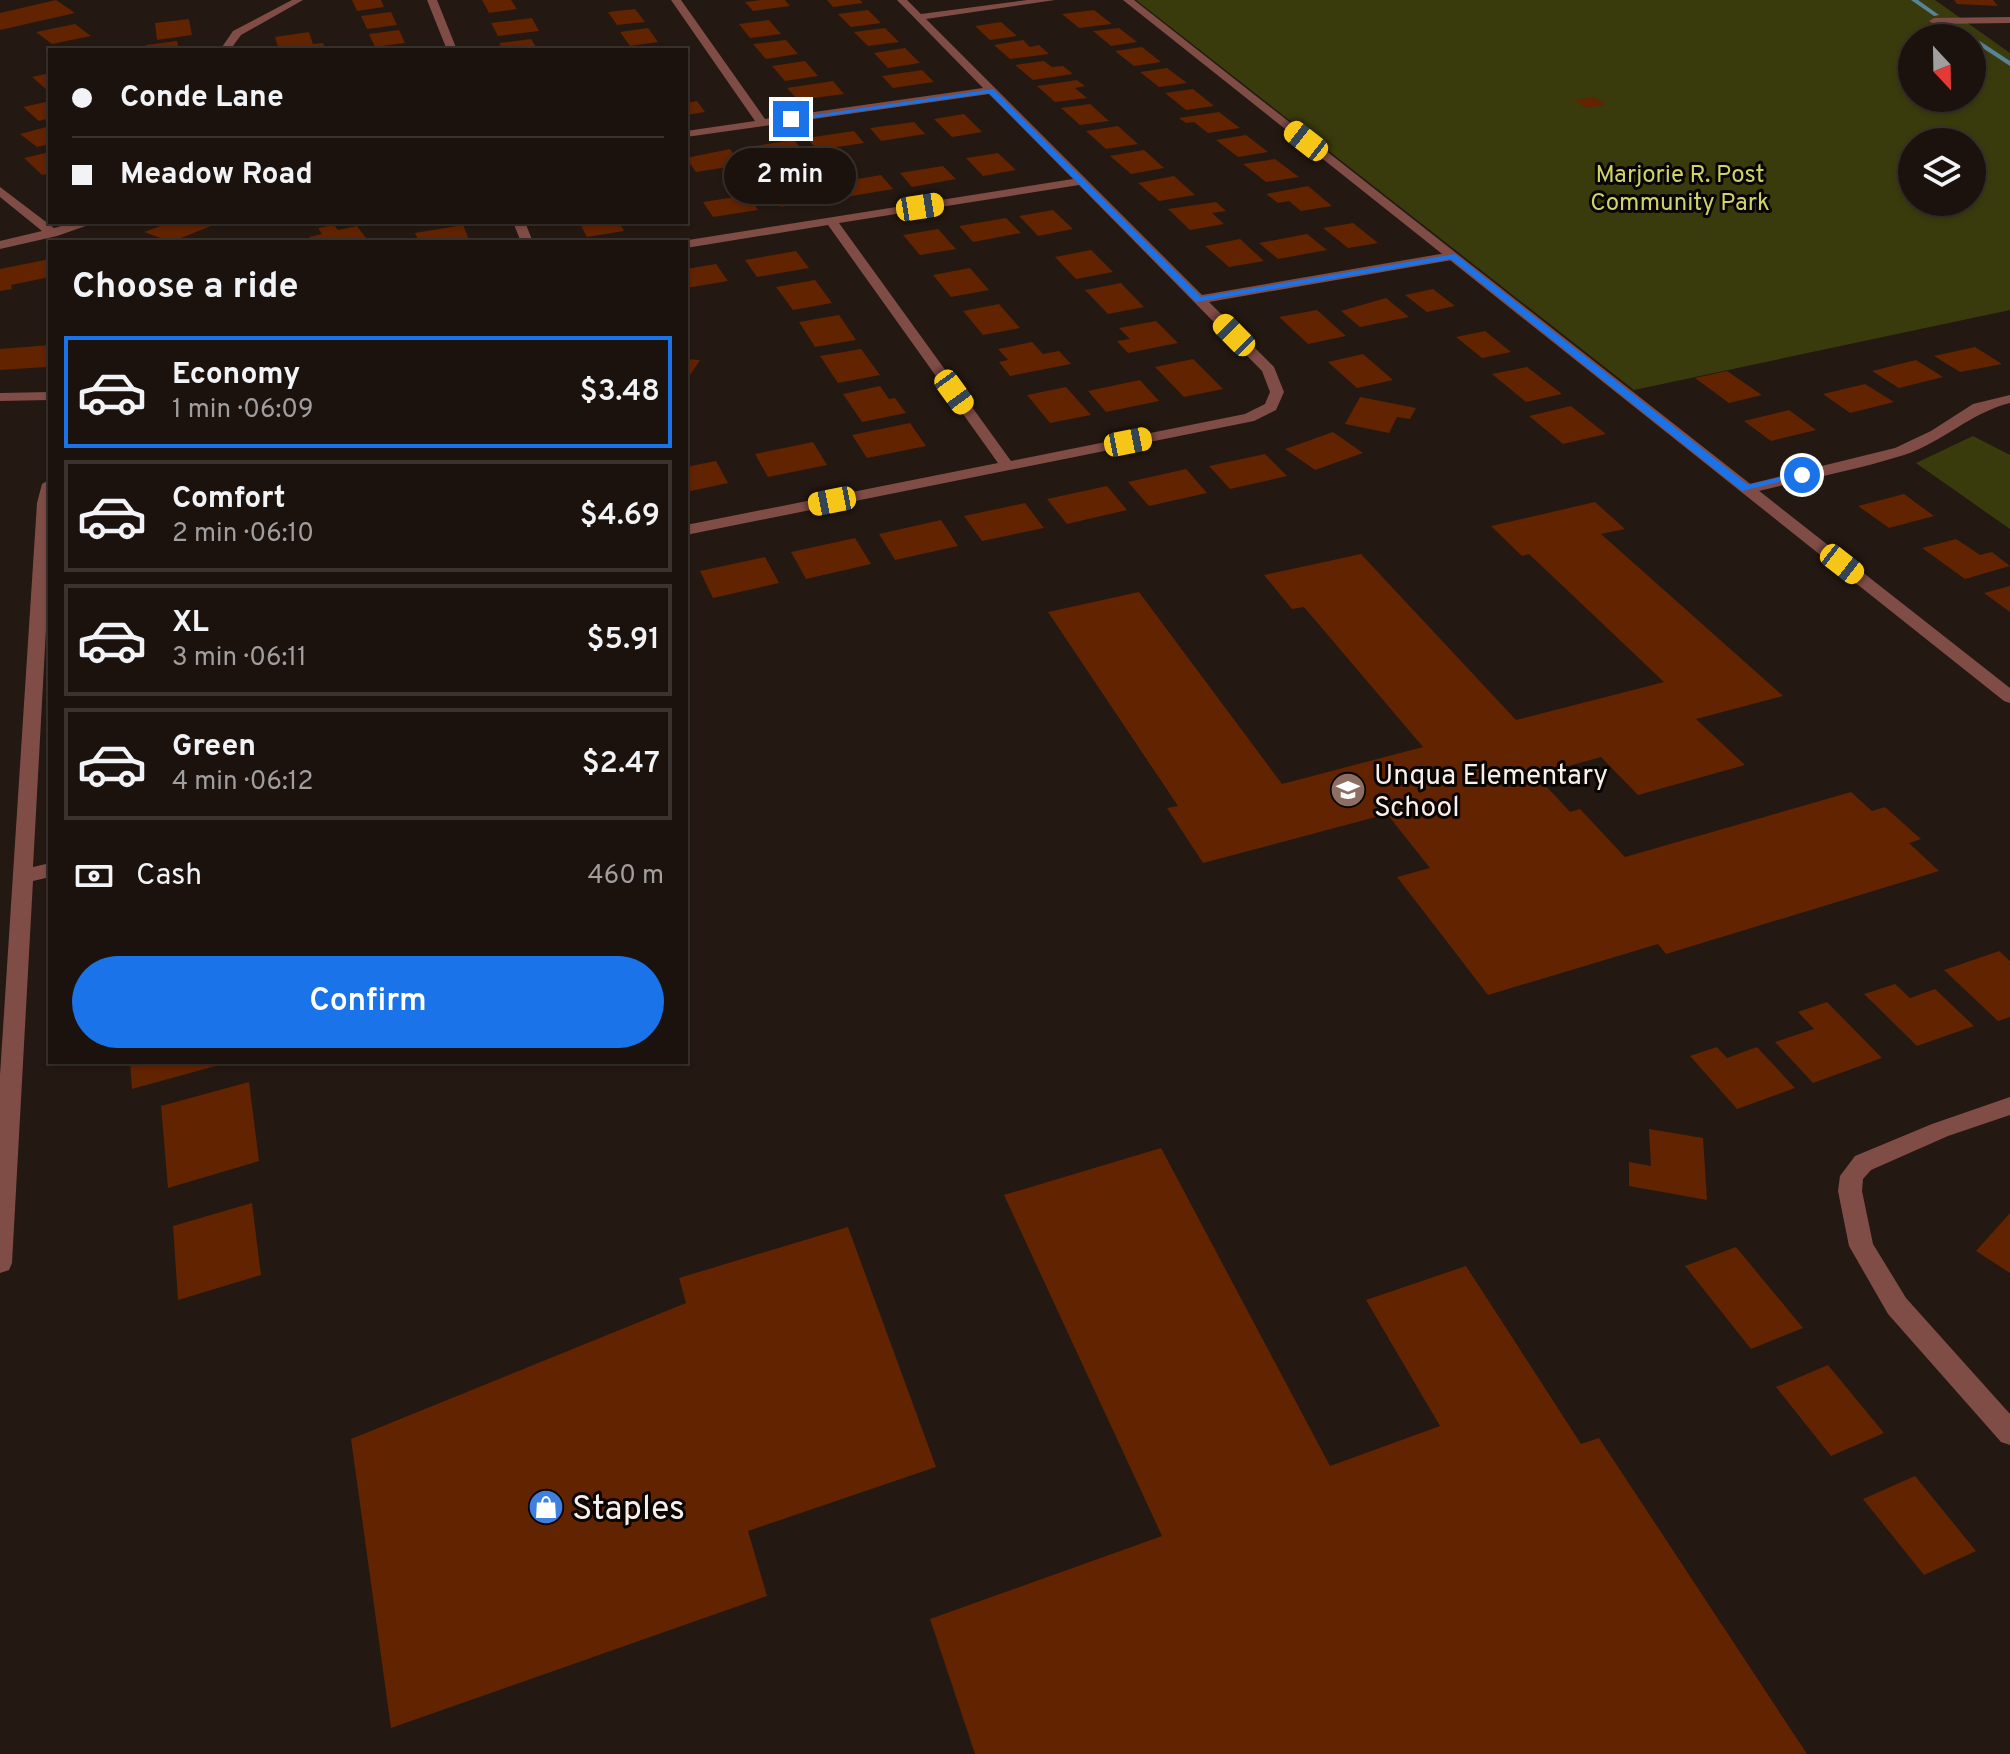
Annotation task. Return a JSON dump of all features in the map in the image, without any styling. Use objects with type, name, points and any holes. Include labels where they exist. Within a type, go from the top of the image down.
[{"type":"street","points":[[226,48],[227,42],[245,28],[298,0]]},
{"type":"street","points":[[432,0],[451,48]]},
{"type":"street","points":[[676,0],[762,123]]},
{"type":"street","points":[[688,530],[1249,418],[1271,407],[1277,392],[1269,370],[902,0]]},
{"type":"street","points":[[918,17],[1050,0]]},
{"type":"street","points":[[1128,0],[2010,697]]},
{"type":"street","points":[[1934,21],[2010,20]]},
{"type":"street","points":[[688,134],[991,90]]},
{"type":"street","points":[[688,244],[1080,181]]},
{"type":"street","points":[[0,191],[53,233]]},
{"type":"street","points":[[831,221],[1007,466]]},
{"type":"street","points":[[0,245],[84,224]]},
{"type":"street","points":[[1199,300],[1452,256]]},
{"type":"street","points":[[0,397],[48,396]]},
{"type":"street","points":[[1746,489],[1900,451],[1936,434],[1978,407],[2010,399]]},
{"type":"street","points":[[0,1263],[48,492]]},
{"type":"street","points":[[23,876],[48,870]]},
{"type":"street","points":[[2010,1106],[1940,1130],[1863,1163],[1852,1176],[1850,1191],[1861,1246],[1897,1306],[2010,1433]]},
{"type":"green space","name":"Marjorie R. Post Community Park","points":[[1136,0],[1935,0],[1969,24],[1898,24],[1898,112],[1986,112],[1986,36],[2010,53],[2010,310],[1634,390]]},
{"type":"green space","points":[[1973,436],[2010,455],[2010,529],[1916,463]]},
{"type":"building","points":[[56,0],[75,13],[0,30],[0,13]]},
{"type":"building","points":[[352,0],[381,0],[384,7],[357,11]]},
{"type":"building","points":[[482,0],[511,0],[517,9],[489,13]]},
{"type":"building","points":[[785,0],[790,6],[753,11],[745,2]]},
{"type":"building","points":[[827,0],[860,0],[863,3],[833,7]]},
{"type":"building","points":[[1954,0],[1993,0],[1998,6],[1957,4]]},
{"type":"building","points":[[635,9],[645,22],[617,25],[608,12]]},
{"type":"building","points":[[868,10],[881,23],[851,27],[838,14]]},
{"type":"building","points":[[1094,10],[1112,24],[1079,28],[1062,14]]},
{"type":"building","points":[[391,12],[397,25],[367,29],[361,16]]},
{"type":"building","points":[[532,18],[539,31],[498,36],[491,23]]},
{"type":"building","points":[[189,19],[192,35],[157,40],[155,23]]},
{"type":"building","points":[[769,20],[781,34],[750,38],[739,24]]},
{"type":"building","points":[[1001,22],[1017,36],[990,40],[975,26]]},
{"type":"building","points":[[75,24],[91,36],[52,44],[36,32]]},
{"type":"building","points":[[648,28],[658,42],[630,46],[620,32]]},
{"type":"building","points":[[885,28],[899,42],[868,46],[854,32]]},
{"type":"building","points":[[1119,28],[1137,42],[1111,46],[1093,31]]},
{"type":"building","points":[[399,30],[405,43],[375,47],[369,34]]},
{"type":"building","points":[[309,32],[313,44],[323,43],[325,48],[278,48],[275,37]]},
{"type":"building","points":[[531,39],[537,48],[502,48],[499,43]]},
{"type":"building","points":[[786,40],[798,54],[766,59],[753,44]]},
{"type":"building","points":[[1023,40],[1030,47],[1039,45],[1049,54],[1010,59],[994,45]]},
{"type":"building","points":[[177,41],[179,48],[147,48],[146,45]]},
{"type":"building","points":[[1142,47],[1161,62],[1134,66],[1115,51]]},
{"type":"building","points":[[905,48],[920,63],[888,68],[874,53]]},
{"type":"building","points":[[805,61],[818,76],[785,81],[772,66]]},
{"type":"building","points":[[1044,61],[1052,67],[1063,66],[1073,74],[1033,80],[1015,65]]},
{"type":"building","points":[[1167,68],[1187,83],[1159,87],[1140,72]]},
{"type":"building","points":[[922,70],[934,82],[893,88],[882,76]]},
{"type":"building","points":[[48,73],[48,91],[32,77]]},
{"type":"building","points":[[1077,80],[1085,86],[1075,88],[1087,98],[1055,102],[1037,86]]},
{"type":"building","points":[[833,81],[844,94],[798,100],[787,88]]},
{"type":"building","points":[[1193,89],[1214,106],[1186,110],[1165,93]]},
{"type":"building","points":[[1594,97],[1606,105],[1586,108],[1574,100]]},
{"type":"building","points":[[48,101],[48,119],[39,121],[23,107]]},
{"type":"building","points":[[697,101],[705,112],[688,115],[688,103]]},
{"type":"building","points":[[1090,104],[1109,121],[1080,125],[1061,108]]},
{"type":"building","points":[[1219,112],[1240,128],[1208,133],[1194,122],[1186,123],[1179,118]]},
{"type":"building","points":[[964,114],[982,132],[952,137],[934,119]]},
{"type":"building","points":[[914,122],[925,134],[881,141],[870,128]]},
{"type":"building","points":[[1118,126],[1138,144],[1106,149],[1086,131]]},
{"type":"building","points":[[48,127],[48,144],[37,147],[20,134]]},
{"type":"building","points":[[854,131],[864,143],[817,150],[807,138]]},
{"type":"building","points":[[1246,135],[1268,152],[1238,157],[1216,140]]},
{"type":"building","points":[[794,140],[804,152],[758,159],[748,147]]},
{"type":"building","points":[[730,149],[741,165],[696,172],[688,158]]},
{"type":"building","points":[[1144,150],[1164,168],[1131,174],[1110,156]]},
{"type":"building","points":[[48,152],[48,174],[42,175],[24,158]]},
{"type":"building","points":[[998,153],[1016,170],[983,176],[966,158]]},
{"type":"building","points":[[1275,159],[1299,177],[1266,182],[1243,164]]},
{"type":"building","points":[[943,166],[956,179],[912,187],[900,173]]},
{"type":"building","points":[[881,175],[893,189],[846,197],[834,183]]},
{"type":"building","points":[[1174,176],[1195,195],[1159,201],[1138,183]]},
{"type":"building","points":[[816,185],[827,199],[781,207],[770,192]]},
{"type":"building","points":[[1308,186],[1332,206],[1301,211],[1289,201],[1278,203],[1266,194]]},
{"type":"building","points":[[748,195],[758,210],[713,217],[703,202]]},
{"type":"building","points":[[1216,202],[1226,211],[1212,213],[1224,224],[1190,230],[1168,209]]},
{"type":"building","points":[[1053,210],[1073,229],[1038,236],[1019,216]]},
{"type":"building","points":[[1006,218],[1021,233],[973,242],[959,226]]},
{"type":"building","points":[[1353,223],[1378,243],[1348,248],[1323,228]]},
{"type":"building","points":[[166,224],[216,224],[176,240],[166,240],[144,232]]},
{"type":"building","points":[[580,224],[620,224],[624,231],[587,237]]},
{"type":"building","points":[[334,225],[338,230],[357,226],[368,240],[311,240],[309,237],[322,234],[318,228]]},
{"type":"building","points":[[463,225],[469,240],[418,240],[415,233]]},
{"type":"building","points":[[938,229],[956,249],[920,255],[903,235]]},
{"type":"building","points":[[1307,234],[1327,250],[1278,259],[1259,243]]},
{"type":"building","points":[[1240,239],[1264,261],[1229,267],[1205,246]]},
{"type":"building","points":[[1091,250],[1113,272],[1076,279],[1055,257]]},
{"type":"building","points":[[796,251],[809,268],[757,277],[745,260]]},
{"type":"building","points":[[48,259],[48,277],[11,285],[12,289],[0,291],[0,269]]},
{"type":"building","points":[[716,264],[728,281],[688,288],[688,269]]},
{"type":"building","points":[[970,268],[989,290],[951,297],[933,275]]},
{"type":"building","points":[[815,280],[832,303],[793,310],[776,287]]},
{"type":"building","points":[[1121,283],[1144,307],[1108,314],[1085,290]]},
{"type":"building","points":[[1433,289],[1455,306],[1427,312],[1405,295]]},
{"type":"building","points":[[1386,298],[1409,317],[1360,327],[1341,311]]},
{"type":"building","points":[[999,304],[1020,328],[983,335],[963,311]]},
{"type":"building","points":[[1317,310],[1346,336],[1308,344],[1279,317]]},
{"type":"building","points":[[839,315],[856,340],[815,347],[799,322]]},
{"type":"building","points":[[1156,321],[1178,343],[1128,353],[1117,341],[1130,339],[1119,328]]},
{"type":"building","points":[[1485,331],[1511,352],[1482,358],[1456,337]]},
{"type":"building","points":[[1032,342],[1043,354],[1059,351],[1071,364],[1010,376],[999,362],[1008,360],[998,349]]},
{"type":"building","points":[[48,345],[46,367],[0,370],[0,349]]},
{"type":"building","points":[[1975,347],[2002,364],[1960,372],[1934,356]]},
{"type":"building","points":[[861,349],[880,375],[838,383],[820,356]]},
{"type":"building","points":[[1363,354],[1393,380],[1357,388],[1328,362]]},
{"type":"building","points":[[688,359],[700,360],[688,378]]},
{"type":"building","points":[[1193,359],[1223,389],[1184,397],[1155,367]]},
{"type":"building","points":[[1916,360],[1943,377],[1899,388],[1872,371]]},
{"type":"building","points":[[1527,367],[1562,394],[1526,402],[1492,374]]},
{"type":"building","points":[[1727,371],[1762,395],[1729,403],[1695,378]]},
{"type":"building","points":[[1140,380],[1159,401],[1106,412],[1088,391]]},
{"type":"building","points":[[1865,384],[1894,402],[1850,413],[1823,394]]},
{"type":"building","points":[[880,386],[889,399],[895,398],[906,413],[862,422],[843,394]]},
{"type":"building","points":[[1066,387],[1091,415],[1050,423],[1027,395]]},
{"type":"building","points":[[1360,397],[1416,408],[1410,419],[1397,417],[1389,433],[1345,424]]},
{"type":"building","points":[[1571,406],[1606,434],[1563,444],[1529,416]]},
{"type":"building","points":[[1789,410],[1816,430],[1771,441],[1744,421]]},
{"type":"building","points":[[910,423],[926,446],[867,458],[852,435]]},
{"type":"building","points":[[1333,432],[1363,453],[1315,470],[1285,449]]},
{"type":"building","points":[[813,442],[827,465],[768,477],[755,454]]},
{"type":"building","points":[[1265,454],[1287,476],[1230,489],[1209,466]]},
{"type":"building","points":[[716,461],[728,483],[688,492],[688,467]]},
{"type":"building","points":[[1186,469],[1207,493],[1149,506],[1128,482]]},
{"type":"building","points":[[1107,486],[1127,510],[1067,524],[1047,499]]},
{"type":"building","points":[[1904,494],[1934,516],[1889,528],[1858,506]]},
{"type":"building","points":[[1595,502],[1625,529],[1601,534],[1783,696],[1696,719],[1745,765],[1638,795],[1601,757],[1536,775],[1570,812],[1580,809],[1625,857],[1851,792],[1872,811],[1885,807],[1921,839],[1909,843],[1939,871],[1666,954],[1658,944],[1488,995],[1397,877],[1430,868],[1387,814],[1203,863],[1167,808],[1178,806],[1048,612],[1139,592],[1282,784],[1423,747],[1304,607],[1292,609],[1264,575],[1361,554],[1516,720],[1664,682],[1529,554],[1522,556],[1491,526]]},
{"type":"building","points":[[1025,503],[1044,528],[982,541],[964,516]]},
{"type":"building","points":[[941,520],[958,546],[895,560],[879,534]]},
{"type":"building","points":[[855,538],[871,564],[806,579],[791,552]]},
{"type":"building","points":[[1956,539],[1980,555],[1992,552],[2010,566],[1965,579],[1922,548]]},
{"type":"building","points":[[765,557],[779,583],[713,598],[700,571]]},
{"type":"building","points":[[2010,586],[2010,612],[1984,593]]},
{"type":"building","points":[[1999,951],[2010,961],[2010,1017],[1998,1021],[1944,970]]},
{"type":"building","points":[[1895,984],[1910,998],[1935,989],[1974,1026],[1917,1046],[1864,994]]},
{"type":"building","points":[[1827,1002],[1882,1058],[1813,1083],[1775,1042],[1814,1029],[1798,1012]]},
{"type":"building","points":[[1717,1047],[1727,1058],[1757,1047],[1795,1088],[1737,1109],[1690,1056]]},
{"type":"building","points":[[130,1064],[219,1064],[219,1065],[132,1089]]},
{"type":"building","points":[[249,1082],[259,1161],[168,1188],[161,1106]]},
{"type":"building","points":[[1649,1129],[1703,1138],[1707,1200],[1629,1186],[1629,1162],[1651,1166]]},
{"type":"building","points":[[1161,1148],[1330,1466],[1440,1426],[1366,1300],[1466,1266],[1581,1444],[1599,1438],[1807,1754],[975,1754],[930,1619],[1162,1536],[1004,1195]]},
{"type":"building","points":[[252,1203],[261,1275],[178,1300],[173,1226]]},
{"type":"building","points":[[2010,1213],[2010,1273],[1976,1251]]},
{"type":"building","points":[[848,1227],[936,1467],[748,1531],[767,1596],[391,1728],[351,1439],[686,1303],[679,1278]]},
{"type":"building","points":[[1736,1247],[1803,1328],[1751,1349],[1685,1266]]},
{"type":"building","points":[[1828,1365],[1884,1433],[1831,1456],[1776,1387]]},
{"type":"building","points":[[1915,1476],[1976,1551],[1924,1575],[1863,1499]]},
{"type":"waterway","points":[[1914,0],[1936,15]]},
{"type":"waterway","points":[[1986,48],[2010,64]]},
{"type":"place","name":"Unqua Elementary School","points":[[1348,790]]},
{"type":"place","name":"Staples","points":[[546,1507]]},
{"type":"route","points":[[791,119],[991,90],[1199,300],[1452,256],[1746,489],[1802,475]]}]
